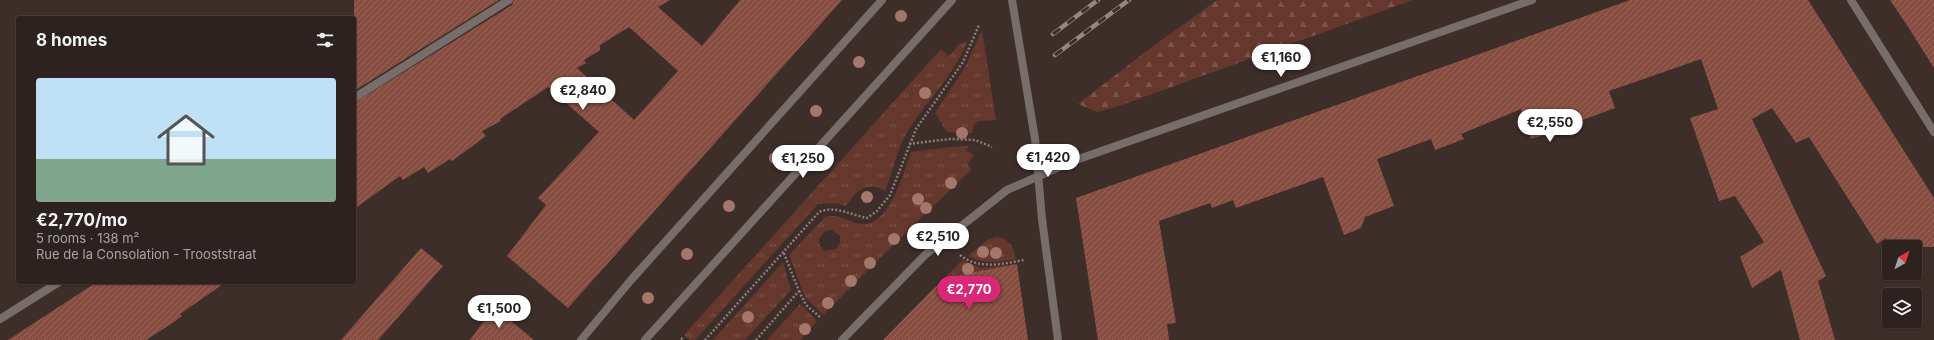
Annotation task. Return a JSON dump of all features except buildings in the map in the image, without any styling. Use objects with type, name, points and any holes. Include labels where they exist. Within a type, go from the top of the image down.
[{"type":"street","points":[[356,97],[509,0]]},
{"type":"street","points":[[581,340],[631,280],[882,0]]},
{"type":"street","points":[[645,340],[952,0]]},
{"type":"street","points":[[1012,0],[1035,139],[1038,176],[1058,340]]},
{"type":"street","points":[[842,340],[926,254],[1006,190],[1073,161],[1532,0]]},
{"type":"street","points":[[1850,0],[1934,132]]},
{"type":"street","points":[[0,319],[56,284]]},
{"type":"path","points":[[705,340],[819,212],[826,209],[835,209],[867,218],[877,211],[890,195],[916,129],[963,62],[980,25]]},
{"type":"path","points":[[909,144],[950,139],[976,140],[992,147]]},
{"type":"path","points":[[783,251],[798,291],[806,305],[820,317]]},
{"type":"path","points":[[958,253],[973,263],[985,265],[1024,260]]},
{"type":"path","points":[[756,340],[798,291]]},
{"type":"green space","points":[[1217,0],[1413,0],[1119,106],[1097,112],[1078,104],[1144,53]]},
{"type":"green space","points":[[982,30],[996,120],[979,121],[974,124],[972,133],[947,132],[935,113],[965,67]]},
{"type":"green space","points":[[967,42],[961,55],[945,80],[909,129],[897,154],[885,191],[879,188],[867,187],[858,192],[846,206],[837,203],[818,204],[695,340],[690,340],[684,335],[941,49],[949,56],[960,43]]},
{"type":"green space","points":[[969,146],[966,150],[974,155],[968,163],[971,170],[823,315],[805,297],[789,255],[825,217],[835,216],[861,224],[871,223],[880,217],[894,197],[911,152]],"holes":[[[832,230],[840,236],[840,243],[836,249],[825,251],[820,246],[819,238],[825,231]]]},
{"type":"green space","points":[[997,237],[1010,244],[1016,259],[986,262],[968,256],[987,240]]},
{"type":"green space","points":[[963,260],[981,268],[1017,264],[944,278]]},
{"type":"green space","points":[[783,262],[791,290],[745,340],[713,340]]},
{"type":"green space","points":[[800,304],[817,321],[801,340],[767,340]]},
{"type":"railway","points":[[1053,34],[1098,0]]},
{"type":"railway","points":[[1055,55],[1129,0]]}]
